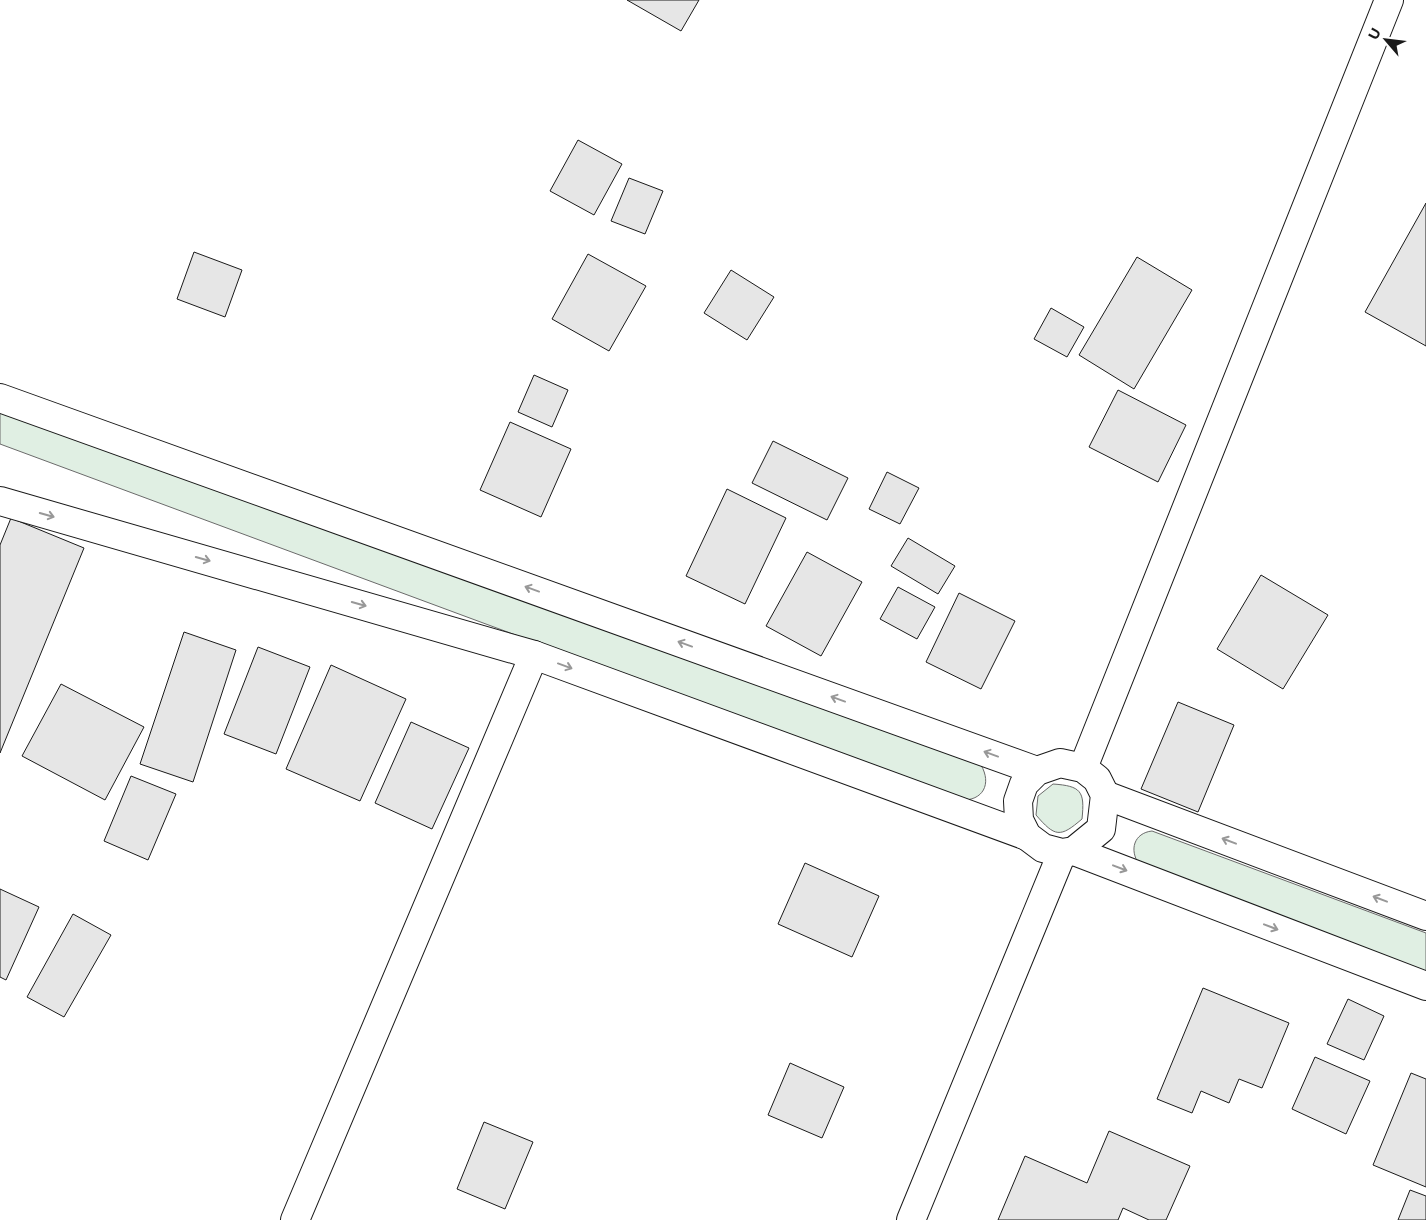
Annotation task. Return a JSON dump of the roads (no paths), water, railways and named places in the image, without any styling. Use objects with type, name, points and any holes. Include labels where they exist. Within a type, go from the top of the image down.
[{"type":"street","points":[[1083,768],[1389,0]]},
{"type":"street","points":[[0,398],[1037,771]]},
{"type":"street","points":[[0,501],[534,655],[1027,836],[1043,848],[1068,852],[1426,986]]},
{"type":"street","points":[[295,1220],[534,655]]},
{"type":"street","points":[[911,1220],[1068,852],[1101,829],[1105,794],[1097,779],[1083,768],[1060,763],[1037,771],[1024,784],[1018,801],[1019,820],[1027,836]]},
{"type":"street","points":[[1105,794],[1426,916]]}]
